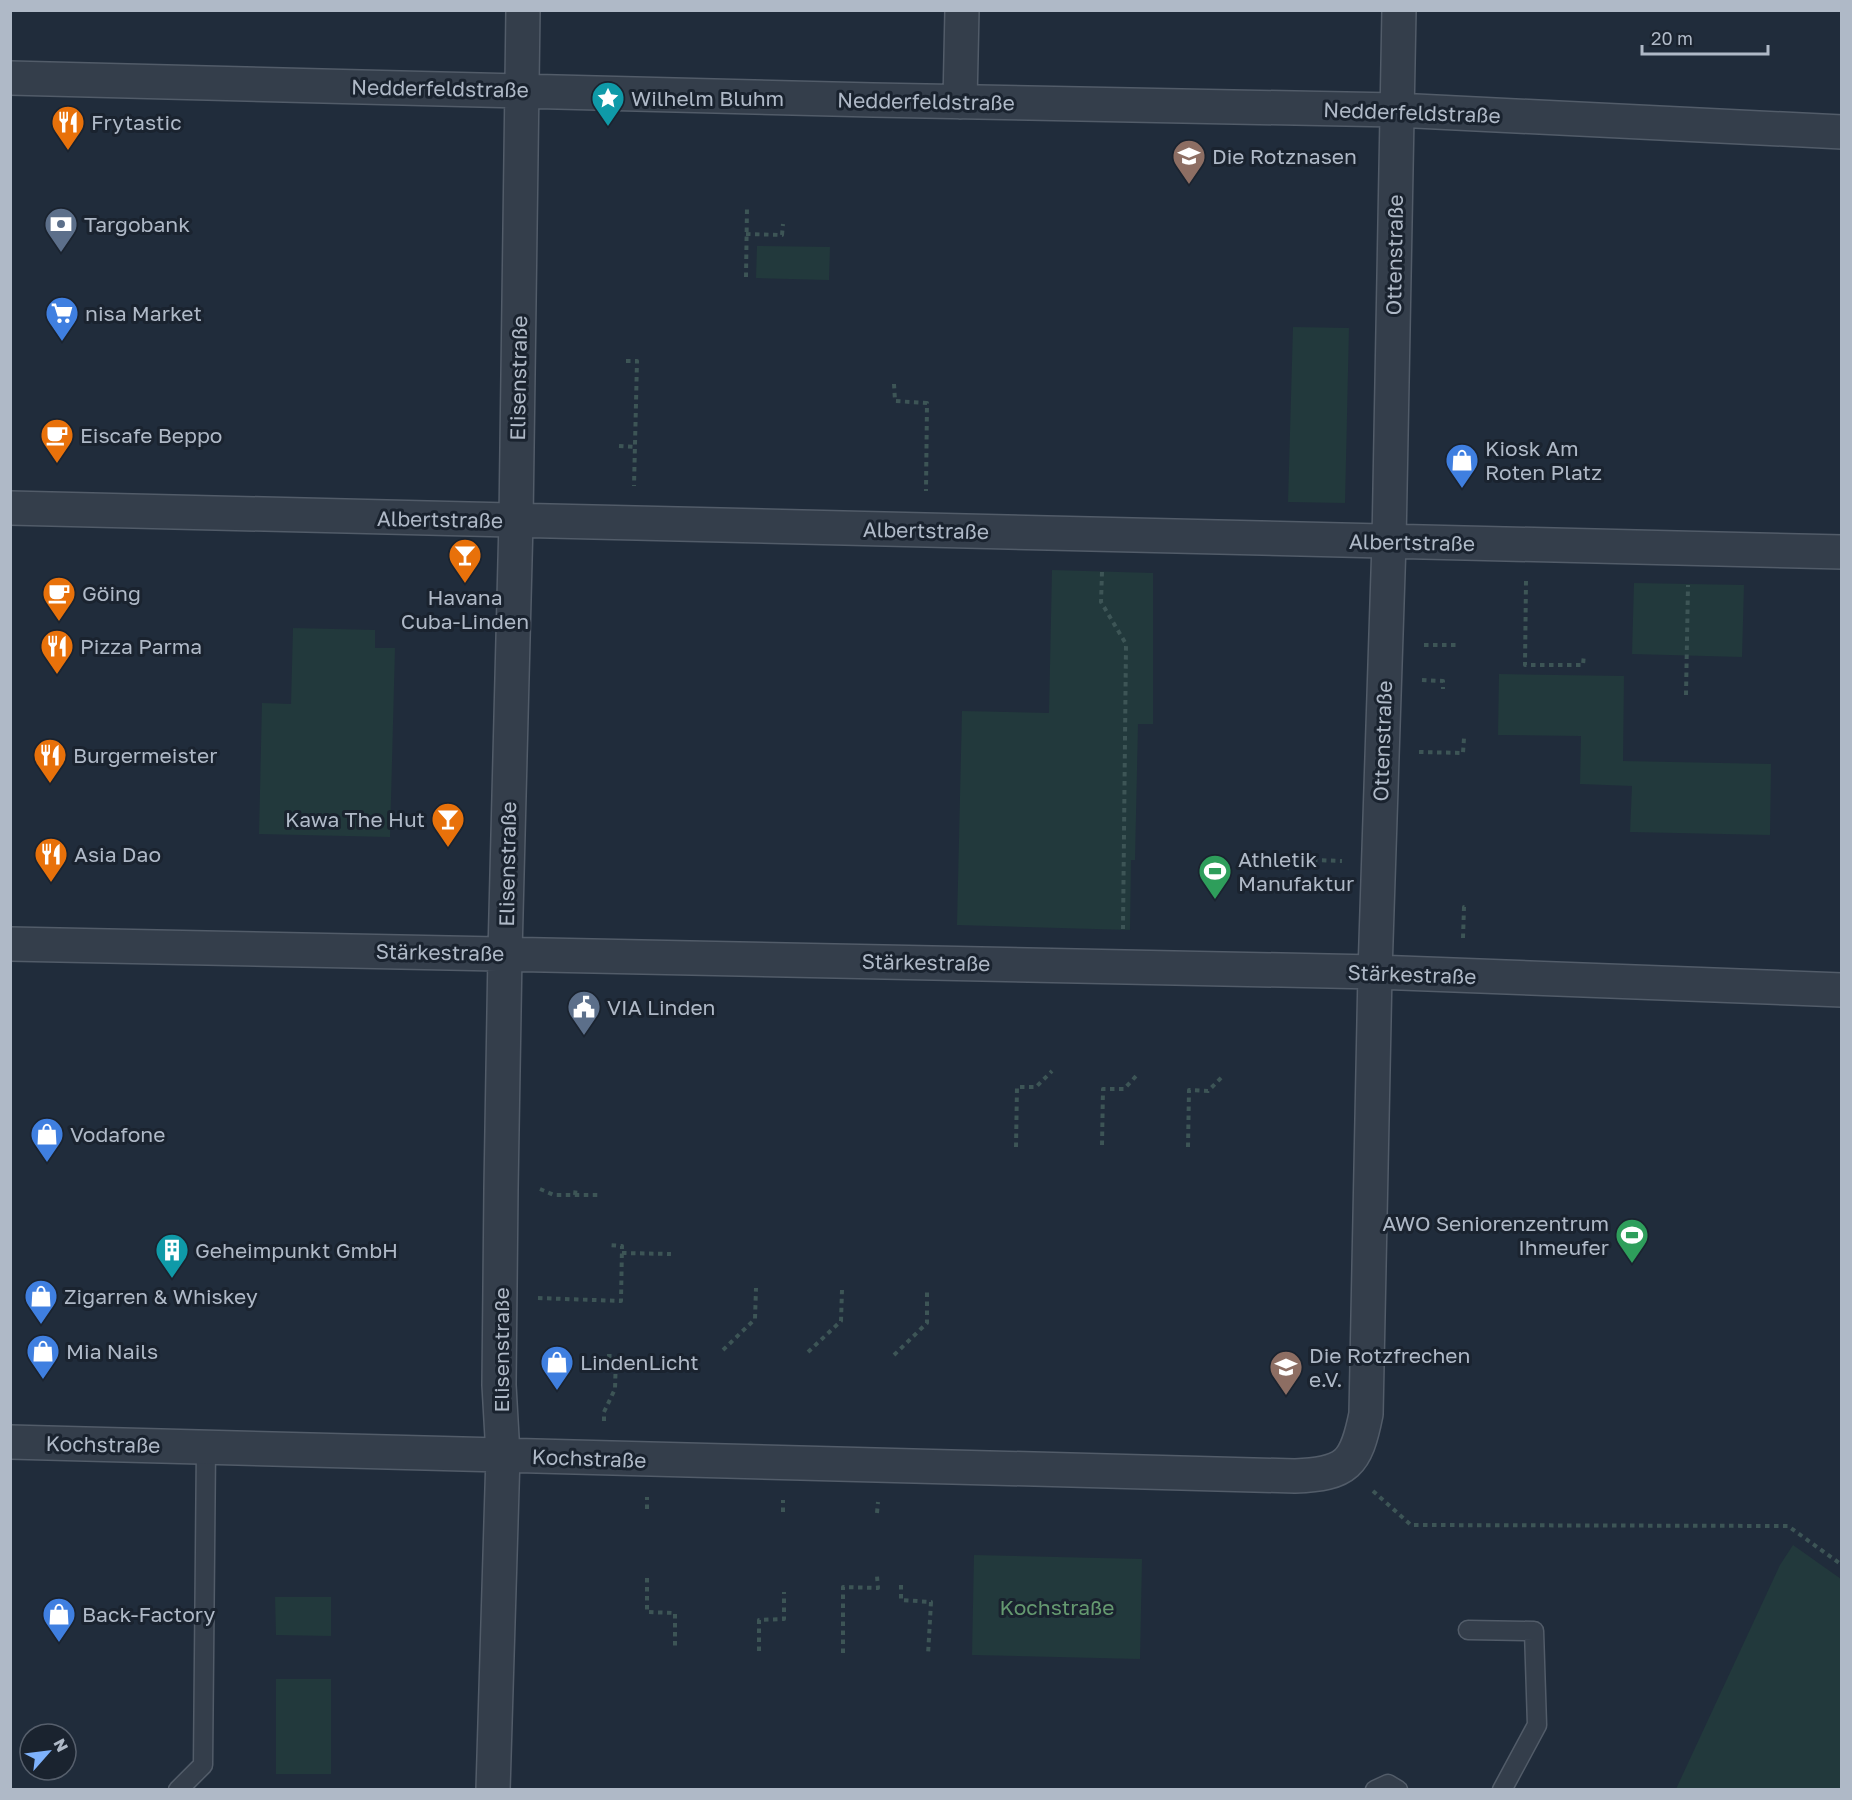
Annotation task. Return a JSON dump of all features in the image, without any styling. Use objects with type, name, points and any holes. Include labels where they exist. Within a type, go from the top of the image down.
[{"type":"street","name":"Elisenstraße","points":[[493,1790],[504,1455],[499,1385],[505,953],[516,521],[523,10]]},
{"type":"street","points":[[960,102],[962,10]]},
{"type":"street","name":"Ottenstraße","points":[[1345,1465],[1359,1445],[1366,1414],[1375,972],[1389,542],[1399,10]]},
{"type":"street","name":"Nedderfeldstraße","points":[[10,78],[960,102],[1396,110],[1842,132]]},
{"type":"street","name":"Albertstraße","points":[[10,508],[1842,552]]},
{"type":"street","name":"Stärkestraße","points":[[10,944],[1375,972],[1842,990]]},
{"type":"street","name":"Kochstraße","points":[[10,1442],[1295,1476],[1321,1475],[1345,1465]]},
{"type":"lane","points":[[177,1790],[203,1765],[206,1446]]},
{"type":"lane","points":[[1468,1630],[1534,1631],[1537,1725],[1502,1790]]},
{"type":"lane","points":[[1375,1790],[1388,1784],[1398,1790]]},
{"type":"path","points":[[746,278],[747,208]]},
{"type":"path","points":[[746,234],[782,235],[783,224]]},
{"type":"path","points":[[626,361],[637,361],[634,485]]},
{"type":"path","points":[[894,384],[895,401],[927,403],[926,493]]},
{"type":"path","points":[[619,446],[635,447]]},
{"type":"path","points":[[1103,535],[1101,602],[1126,644],[1122,967]]},
{"type":"path","points":[[1527,544],[1525,664],[1583,665],[1584,654]]},
{"type":"path","points":[[1686,695],[1690,548]]},
{"type":"path","points":[[1419,645],[1459,645]]},
{"type":"path","points":[[1418,680],[1443,681],[1443,689]]},
{"type":"path","points":[[1417,752],[1463,753],[1464,738]]},
{"type":"path","points":[[1287,870],[1288,859],[1342,861]]},
{"type":"path","points":[[1463,937],[1464,907],[1468,908]]},
{"type":"path","points":[[1016,1147],[1017,1087],[1036,1087],[1052,1071]]},
{"type":"path","points":[[1102,1145],[1103,1089],[1124,1089],[1138,1074]]},
{"type":"path","points":[[1188,1147],[1189,1090],[1208,1091],[1224,1076]]},
{"type":"path","points":[[575,1195],[576,1186]]},
{"type":"path","points":[[540,1189],[554,1194],[598,1195]]},
{"type":"path","points":[[539,1298],[621,1301],[622,1246],[608,1245]]},
{"type":"path","points":[[622,1253],[671,1254]]},
{"type":"path","points":[[723,1350],[755,1319],[756,1288]]},
{"type":"path","points":[[808,1352],[841,1321],[842,1290]]},
{"type":"path","points":[[894,1355],[927,1323],[927,1292]]},
{"type":"path","points":[[604,1412],[615,1389],[616,1356],[606,1356]]},
{"type":"path","points":[[1345,1465],[1411,1525],[1788,1526],[1842,1565]]},
{"type":"path","points":[[843,1653],[843,1587],[878,1588],[878,1576]]},
{"type":"path","points":[[647,1578],[646,1612],[675,1613],[675,1648]]},
{"type":"path","points":[[902,1585],[901,1600],[931,1602],[928,1655]]},
{"type":"path","points":[[759,1651],[759,1620],[784,1619],[784,1592]]},
{"type":"green space","points":[[757,246],[830,247],[829,280],[756,278]]},
{"type":"green space","points":[[1293,327],[1349,328],[1345,503],[1288,502]]},
{"type":"green space","points":[[1052,570],[1153,573],[1153,724],[1138,724],[1135,860],[1131,860],[1130,930],[957,925],[962,711],[1049,713]]},
{"type":"green space","points":[[1634,583],[1744,585],[1742,657],[1632,654]]},
{"type":"green space","points":[[293,628],[375,630],[375,648],[395,648],[390,837],[259,834],[262,703],[291,704]]},
{"type":"green space","points":[[1499,674],[1624,676],[1623,761],[1771,764],[1770,835],[1630,832],[1632,786],[1580,784],[1581,736],[1498,735]]},
{"type":"green space","points":[[1793,1545],[1841,1579],[1841,1789],[1676,1789],[1780,1565]]},
{"type":"green space","name":"Kochstraße","points":[[974,1555],[1142,1559],[1140,1659],[972,1655]]},
{"type":"green space","points":[[275,1597],[331,1597],[331,1636],[276,1635]]},
{"type":"green space","points":[[276,1679],[331,1679],[331,1774],[276,1774]]},
{"type":"place","name":"Wilhelm Bluhm","points":[[608,127]]},
{"type":"place","name":"Frytastic","points":[[68,151]]},
{"type":"place","name":"Die Rotznasen","points":[[1189,185]]},
{"type":"place","name":"Targobank","points":[[61,253]]},
{"type":"place","name":"nisa Market","points":[[62,342]]},
{"type":"place","name":"Eiscafe Beppo","points":[[57,464]]},
{"type":"place","name":"Kiosk Am Roten Platz","points":[[1462,489]]},
{"type":"place","name":"Havana Cuba-Linden","points":[[465,584]]},
{"type":"place","name":"Göing","points":[[59,622]]},
{"type":"place","name":"Pizza Parma","points":[[57,675]]},
{"type":"place","name":"Burgermeister","points":[[50,784]]},
{"type":"place","name":"Kawa The Hut","points":[[448,848]]},
{"type":"place","name":"Asia Dao","points":[[51,883]]},
{"type":"place","name":"Athletik Manufaktur","points":[[1215,900]]},
{"type":"place","name":"VIA Linden","points":[[584,1036]]},
{"type":"place","name":"Vodafone","points":[[47,1163]]},
{"type":"place","name":"AWO Seniorenzentrum Ihmeufer","points":[[1632,1264]]},
{"type":"place","name":"Geheimpunkt GmbH","points":[[172,1279]]},
{"type":"place","name":"Zigarren & Whiskey","points":[[41,1325]]},
{"type":"place","name":"Mia Nails","points":[[43,1380]]},
{"type":"place","name":"LindenLicht","points":[[557,1391]]},
{"type":"place","name":"Die Rotzfrechen e.V.","points":[[1286,1396]]},
{"type":"place","name":"Back-Factory","points":[[59,1643]]}]
